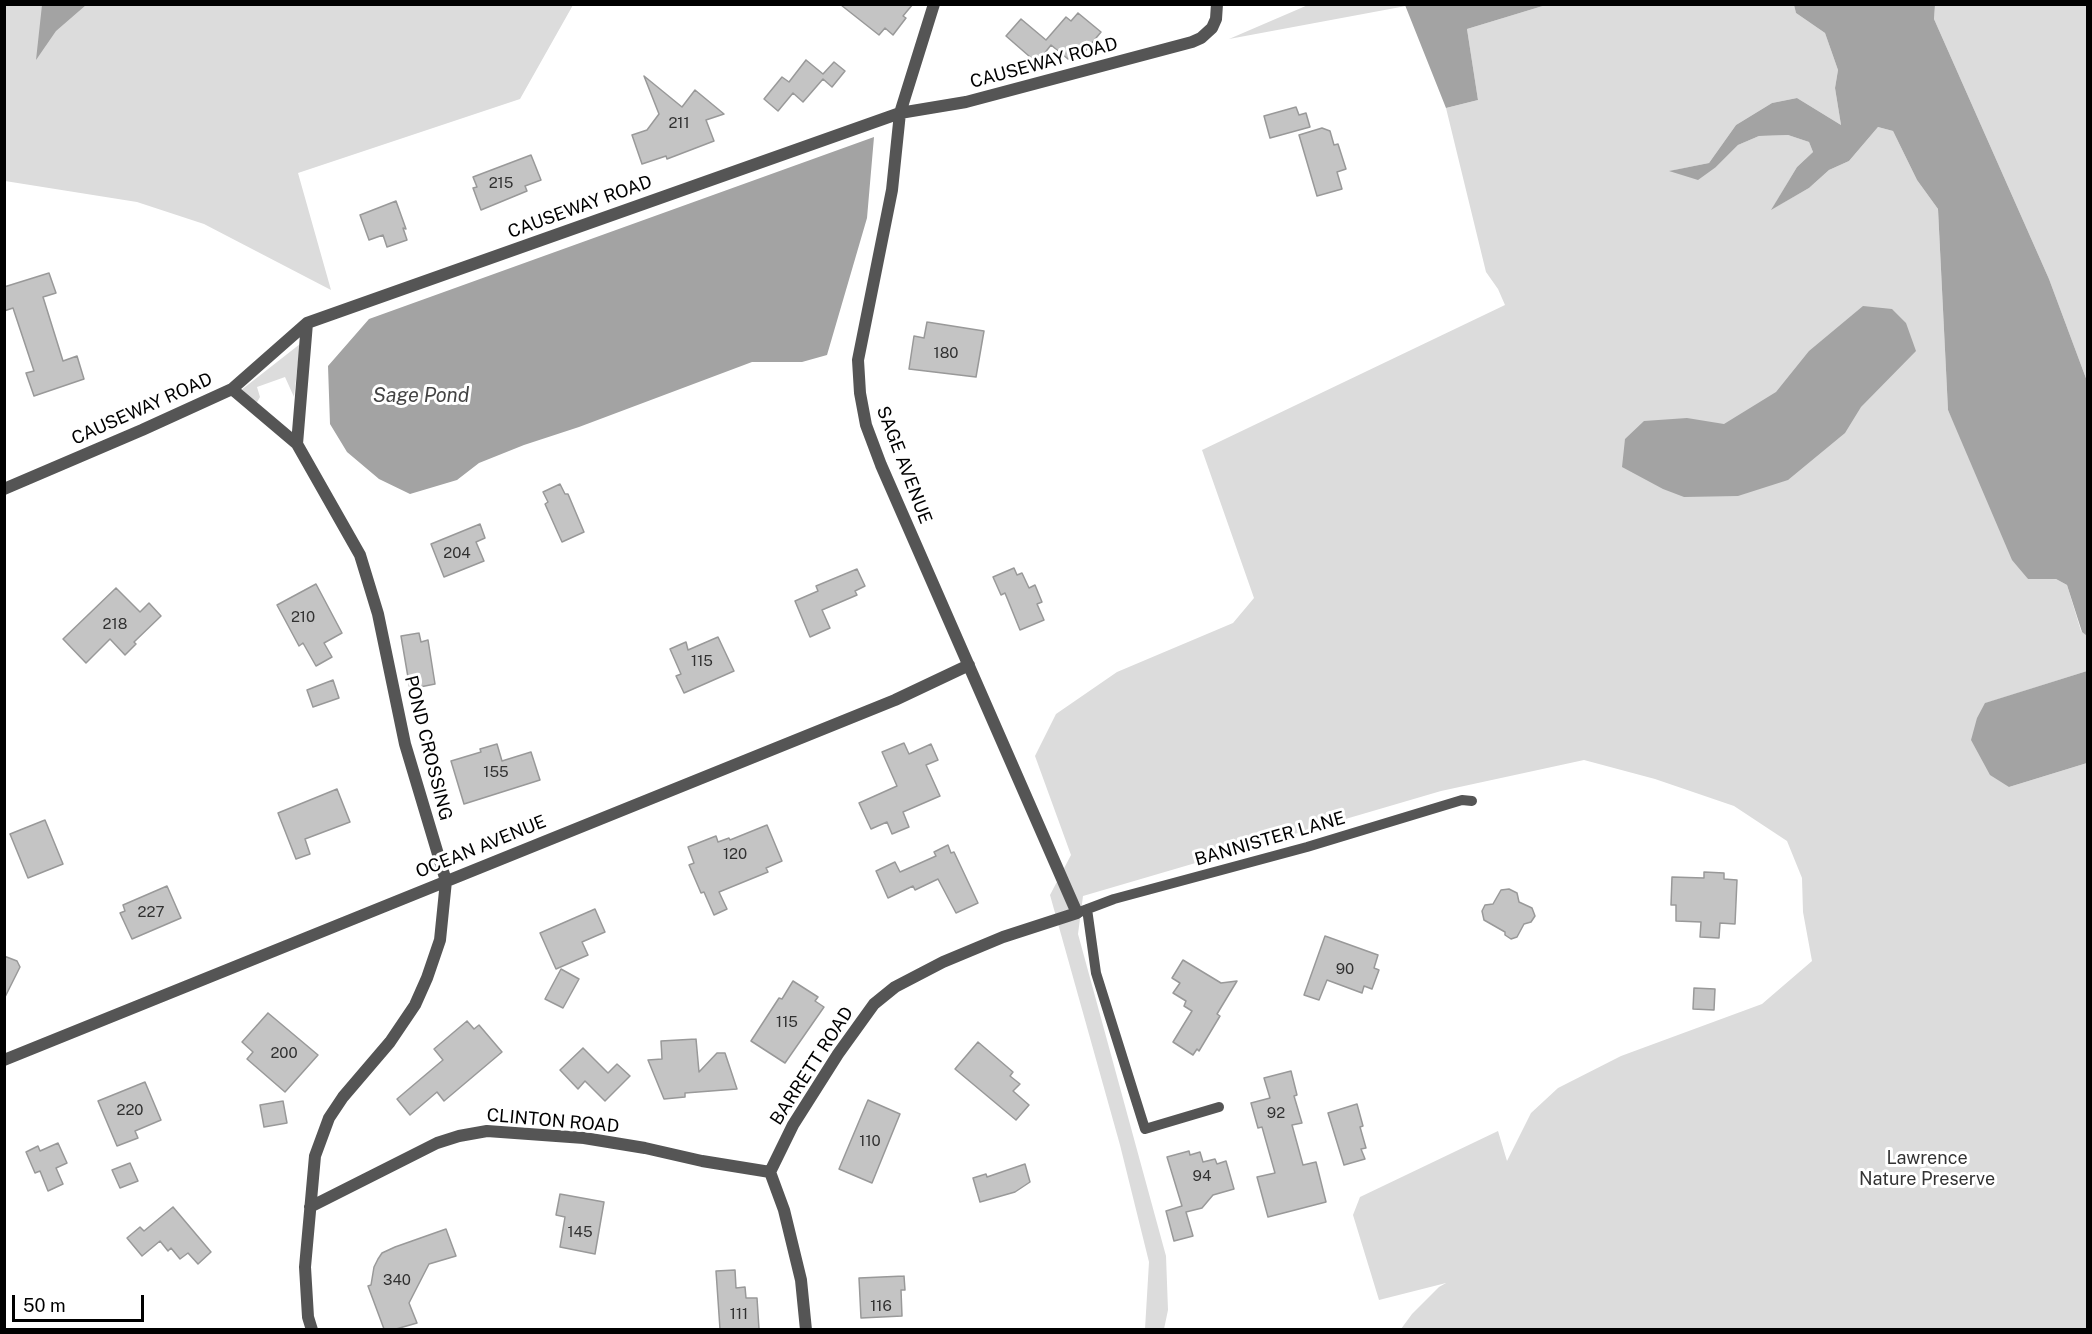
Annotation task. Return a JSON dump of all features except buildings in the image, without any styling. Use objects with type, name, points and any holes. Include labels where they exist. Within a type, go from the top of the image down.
[{"type":"street","name":"SAGE AVENUE","points":[[933,4],[900,113],[892,190],[858,360],[860,393],[866,425],[881,465],[969,665],[1082,911]]},
{"type":"street","name":"CAUSEWAY ROAD","points":[[4,489],[232,389],[308,323],[900,113],[966,102],[1062,78],[1201,38],[1212,28],[1216,19],[1217,4]]},
{"type":"street","points":[[297,444],[308,323]]},
{"type":"street","name":"POND CROSSING","points":[[232,389],[297,444],[360,555],[378,614],[405,744],[446,881],[440,940],[415,1005],[390,1042],[343,1096],[328,1118],[315,1156],[304,1267],[308,1317],[312,1329]]},
{"type":"street","name":"OCEAN AVENUE","points":[[4,1059],[895,700],[969,665]]},
{"type":"street","name":"BARRETT ROAD","points":[[770,1172],[793,1125],[838,1054],[874,1004],[895,987],[943,962],[993,941],[1082,911]]},
{"type":"street","name":"CLINTON ROAD","points":[[310,1207],[437,1143],[487,1131],[584,1138],[770,1172]]},
{"type":"street","points":[[770,1172],[784,1210],[801,1280],[806,1329]]},
{"type":"lane","name":"BANNISTER LANE","points":[[1082,911],[1114,899],[1307,847],[1462,800],[1472,801]]},
{"type":"lane","points":[[1082,911],[1096,973],[1145,1129],[1219,1107]]},
{"type":"green space","points":[[1405,4],[1406,6],[1229,39],[1308,5]]},
{"type":"green space","points":[[4,5],[573,5],[520,99],[298,173],[331,290],[204,224],[137,202],[5,181]]},
{"type":"green space","name":"Lawrence Nature Preserve","points":[[1546,5],[1794,5],[1796,13],[1825,33],[1838,70],[1835,88],[1841,125],[1797,98],[1772,103],[1736,125],[1709,163],[1670,171],[1716,167],[1738,145],[1759,136],[1788,135],[1809,142],[1813,152],[1797,167],[1772,209],[1809,188],[1829,170],[1849,161],[1878,127],[1893,131],[1917,180],[1938,209],[1948,410],[2028,579],[2056,579],[2067,585],[2081,631],[2087,636],[2087,671],[1986,703],[2009,787],[2087,763],[2087,1329],[1401,1329],[1412,1314],[1446,1283],[1379,1300],[1353,1215],[1360,1197],[1498,1131],[1507,1161],[1531,1113],[1558,1088],[1621,1056],[1762,1004],[1812,961],[1803,912],[1802,878],[1787,841],[1734,806],[1655,779],[1584,760],[1441,791],[1083,896],[1078,934],[1166,1256],[1168,1310],[1164,1329],[1145,1329],[1149,1262],[1120,1145],[1050,895],[1071,855],[1035,756],[1056,714],[1117,672],[1233,623],[1254,598],[1202,450],[1505,305],[1498,289],[1486,272],[1446,108],[1478,100],[1467,29]]},
{"type":"green space","points":[[1935,5],[2087,5],[2087,381],[2049,279],[1934,19]]},
{"type":"green space","points":[[300,344],[294,397],[285,377],[257,387],[260,397],[256,404],[240,391]]},
{"type":"water","points":[[42,5],[86,5],[56,31],[36,60]]},
{"type":"water","points":[[1405,5],[1546,5],[1467,29],[1478,100],[1446,108]]},
{"type":"water","points":[[1794,5],[1935,5],[1934,19],[2049,279],[2087,381],[2087,636],[2082,632],[2067,585],[2056,579],[2028,579],[2012,560],[1948,410],[1938,209],[1917,180],[1893,131],[1878,127],[1849,161],[1829,170],[1809,188],[1771,210],[1797,167],[1813,152],[1809,142],[1788,135],[1759,136],[1738,145],[1716,167],[1698,180],[1669,171],[1709,163],[1736,125],[1772,103],[1797,98],[1841,125],[1835,88],[1838,70],[1825,33],[1796,13]]},
{"type":"water","name":"Sage Pond","points":[[874,137],[867,218],[827,355],[802,362],[752,362],[579,427],[524,445],[479,463],[457,480],[410,494],[379,479],[347,452],[330,424],[328,366],[369,319]]},
{"type":"water","points":[[1863,306],[1892,309],[1906,323],[1916,351],[1861,407],[1845,433],[1788,480],[1738,496],[1684,497],[1663,489],[1622,467],[1625,439],[1644,421],[1687,418],[1724,424],[1776,392],[1809,351]]},
{"type":"water","points":[[2087,671],[2087,763],[2009,787],[1990,775],[1971,740],[1977,718],[1985,703]]}]
